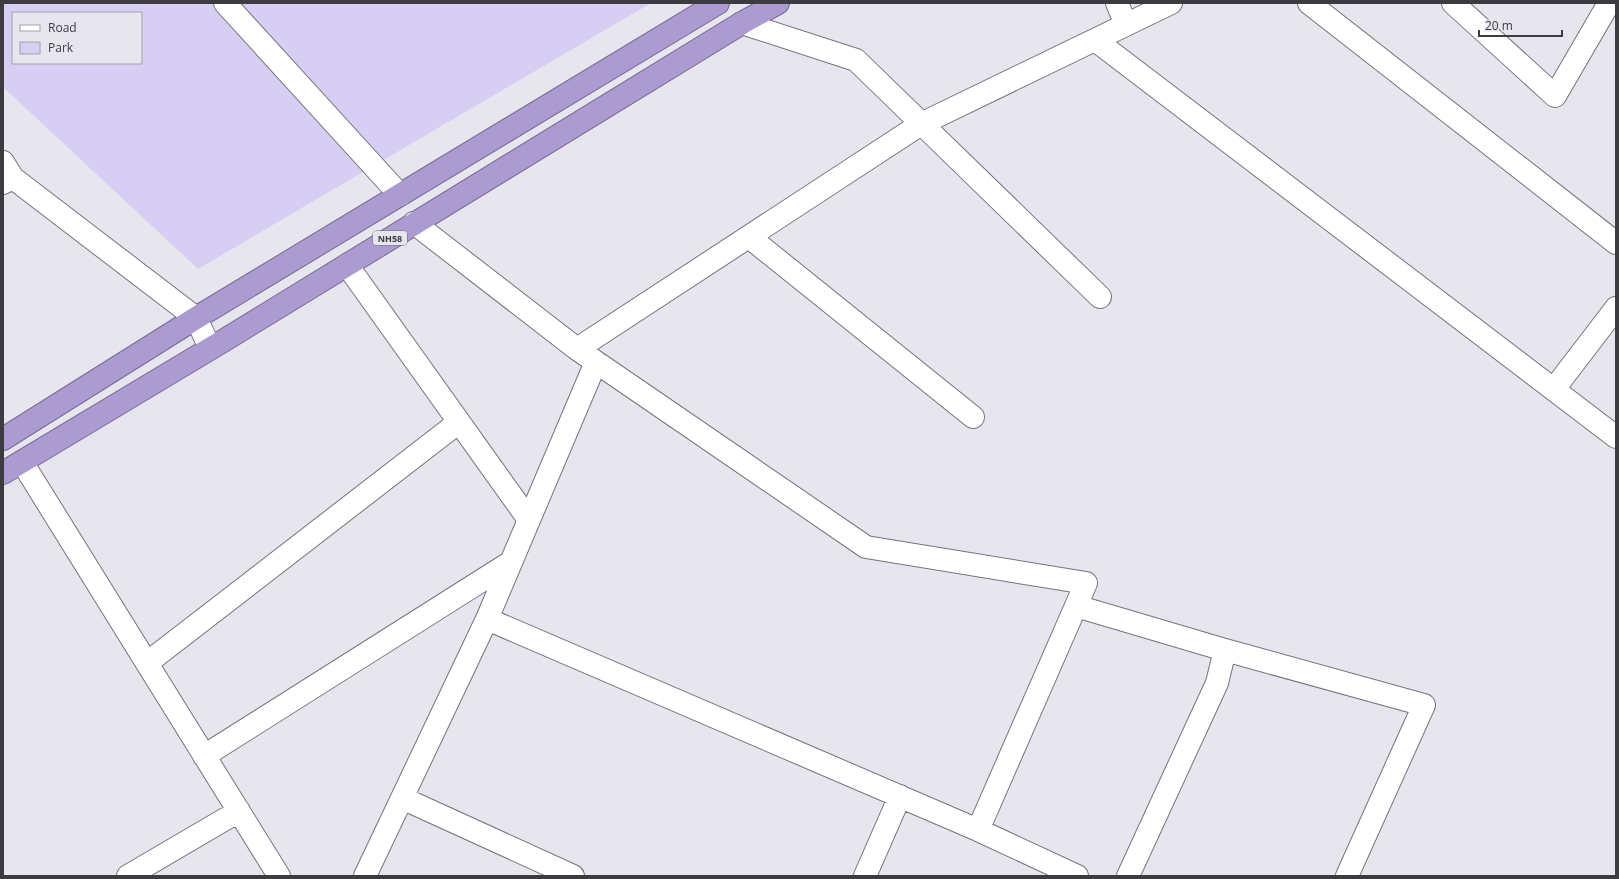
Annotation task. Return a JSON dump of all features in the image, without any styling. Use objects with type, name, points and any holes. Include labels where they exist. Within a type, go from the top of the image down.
[{"type":"highway","points":[[3,439],[196,318],[718,3]]},
{"type":"highway","name":"NH58","points":[[3,473],[347,265],[742,23],[778,3]]},
{"type":"street","points":[[225,3],[400,195]]},
{"type":"street","points":[[1117,3],[1126,25]]},
{"type":"street","points":[[577,349],[921,124],[1171,3]]},
{"type":"street","points":[[1309,3],[1616,243]]},
{"type":"street","points":[[1452,3],[1555,96],[1609,3]]},
{"type":"street","points":[[742,23],[856,60],[1100,297]]},
{"type":"street","points":[[1095,40],[1554,388],[1616,437]]},
{"type":"street","points":[[6,174],[196,318],[210,348]]},
{"type":"street","points":[[414,223],[577,349],[866,547],[1086,583],[978,830]]},
{"type":"street","points":[[749,237],[973,417]]},
{"type":"street","points":[[347,265],[529,520]]},
{"type":"street","points":[[1554,388],[1616,308]]},
{"type":"street","points":[[364,876],[487,619],[596,362]]},
{"type":"street","points":[[147,663],[459,422]]},
{"type":"street","points":[[22,462],[279,876]]},
{"type":"street","points":[[204,756],[511,562]]},
{"type":"street","points":[[1076,606],[1225,650],[1424,705],[1347,876]]},
{"type":"street","points":[[487,619],[900,796],[1077,876]]},
{"type":"street","points":[[1128,876],[1217,682],[1225,650]]},
{"type":"street","points":[[865,876],[900,796]]},
{"type":"street","points":[[402,798],[573,876]]},
{"type":"street","points":[[128,876],[239,811]]},
{"type":"green space","points":[[3,3],[651,3],[198,269],[3,87]]}]
